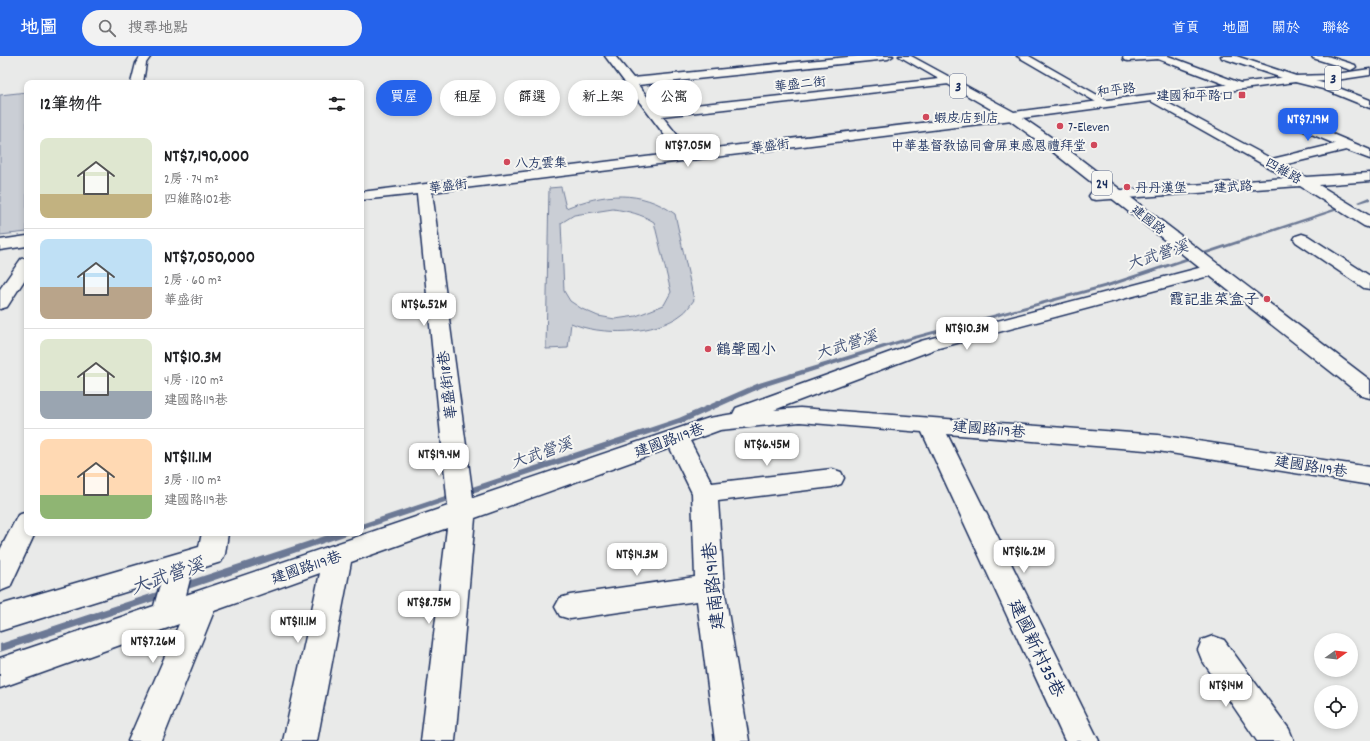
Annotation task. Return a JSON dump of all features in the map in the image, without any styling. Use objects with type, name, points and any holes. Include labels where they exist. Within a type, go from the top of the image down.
[{"type":"street","points":[[138,80],[141,63],[146,56]]},
{"type":"street","points":[[610,56],[628,80]]},
{"type":"street","points":[[638,81],[888,56]]},
{"type":"street","name":"建國路","points":[[904,56],[1012,116],[1118,195],[1370,391]]},
{"type":"street","points":[[1022,56],[1107,104]]},
{"type":"street","points":[[1128,58],[1159,56],[1239,86]]},
{"type":"street","points":[[1226,56],[1295,79],[1326,87],[1370,104]]},
{"type":"street","points":[[1317,56],[1351,67]]},
{"type":"street","name":"和平路","points":[[1295,79],[1311,72],[1370,64]]},
{"type":"street","name":"和平路","points":[[1012,116],[1295,79],[1329,78],[1370,72]]},
{"type":"street","points":[[1295,79],[1309,87],[1370,112]]},
{"type":"street","name":"華盛二街","points":[[702,108],[949,81]]},
{"type":"street","points":[[638,92],[646,103]]},
{"type":"street","name":"四維路","points":[[1153,98],[1272,163],[1353,210],[1370,223]]},
{"type":"street","points":[[656,116],[686,155]]},
{"type":"street","name":"華盛街","points":[[364,196],[1012,116]]},
{"type":"street","points":[[1287,119],[1370,155]]},
{"type":"street","points":[[1272,163],[1349,145]]},
{"type":"street","name":"建武路","points":[[1096,196],[1370,177]]},
{"type":"street","name":"華盛街18巷","points":[[424,188],[462,513],[438,741]]},
{"type":"street","points":[[1302,239],[1370,284]]},
{"type":"street","points":[[0,244],[24,241]]},
{"type":"street","points":[[717,423],[928,345],[1202,260]]},
{"type":"street","points":[[0,303],[24,267]]},
{"type":"street","name":"建國路119巷","points":[[0,673],[173,590],[202,604],[717,423],[800,415],[930,424],[1158,443],[1370,476]]},
{"type":"street","name":"建國新村35巷","points":[[930,424],[1082,741]]},
{"type":"street","name":"建南路191巷","points":[[676,437],[706,493],[710,587],[732,741]]},
{"type":"street","points":[[706,493],[832,478]]},
{"type":"street","points":[[0,579],[24,528]]},
{"type":"street","points":[[0,618],[173,590],[213,544]]},
{"type":"street","points":[[300,741],[338,556]]},
{"type":"street","points":[[570,607],[710,587]]},
{"type":"street","points":[[145,741],[202,604]]},
{"type":"street","points":[[1213,650],[1277,741]]},
{"type":"shaded area","points":[[24,92],[24,232],[0,235],[0,95]]},
{"type":"shaded area","points":[[561,187],[566,208],[594,199],[622,196],[649,200],[675,214],[694,300],[687,310],[671,321],[643,330],[597,330],[571,323],[568,348],[546,349],[549,188]],"holes":[[[613,209],[639,215],[654,222],[671,292],[664,305],[636,316],[615,319],[598,316],[582,309],[570,301],[564,291],[561,223],[574,215]]]},
{"type":"waterway","name":"大武營溪","points":[[1360,202],[1370,198]]},
{"type":"waterway","name":"大武營溪","points":[[364,526],[682,420],[761,385],[902,341],[1109,285],[1345,207]]},
{"type":"waterway","name":"大武營溪","points":[[179,588],[335,536]]},
{"type":"waterway","name":"大武營溪","points":[[0,648],[166,593]]},
{"type":"place","name":"建國和平路口","points":[[1242,95]]},
{"type":"place","name":"蝦皮店到店","points":[[926,117]]},
{"type":"place","name":"7-Eleven","points":[[1060,126]]},
{"type":"place","name":"中華基督教協同會屏東感恩禮拜堂","points":[[1094,145]]},
{"type":"place","name":"八方雲集","points":[[507,162]]},
{"type":"place","name":"丹丹漢堡","points":[[1127,187]]},
{"type":"place","name":"霞記韭菜盒子","points":[[1267,299]]},
{"type":"place","name":"鶴聲國小","points":[[708,349]]}]
